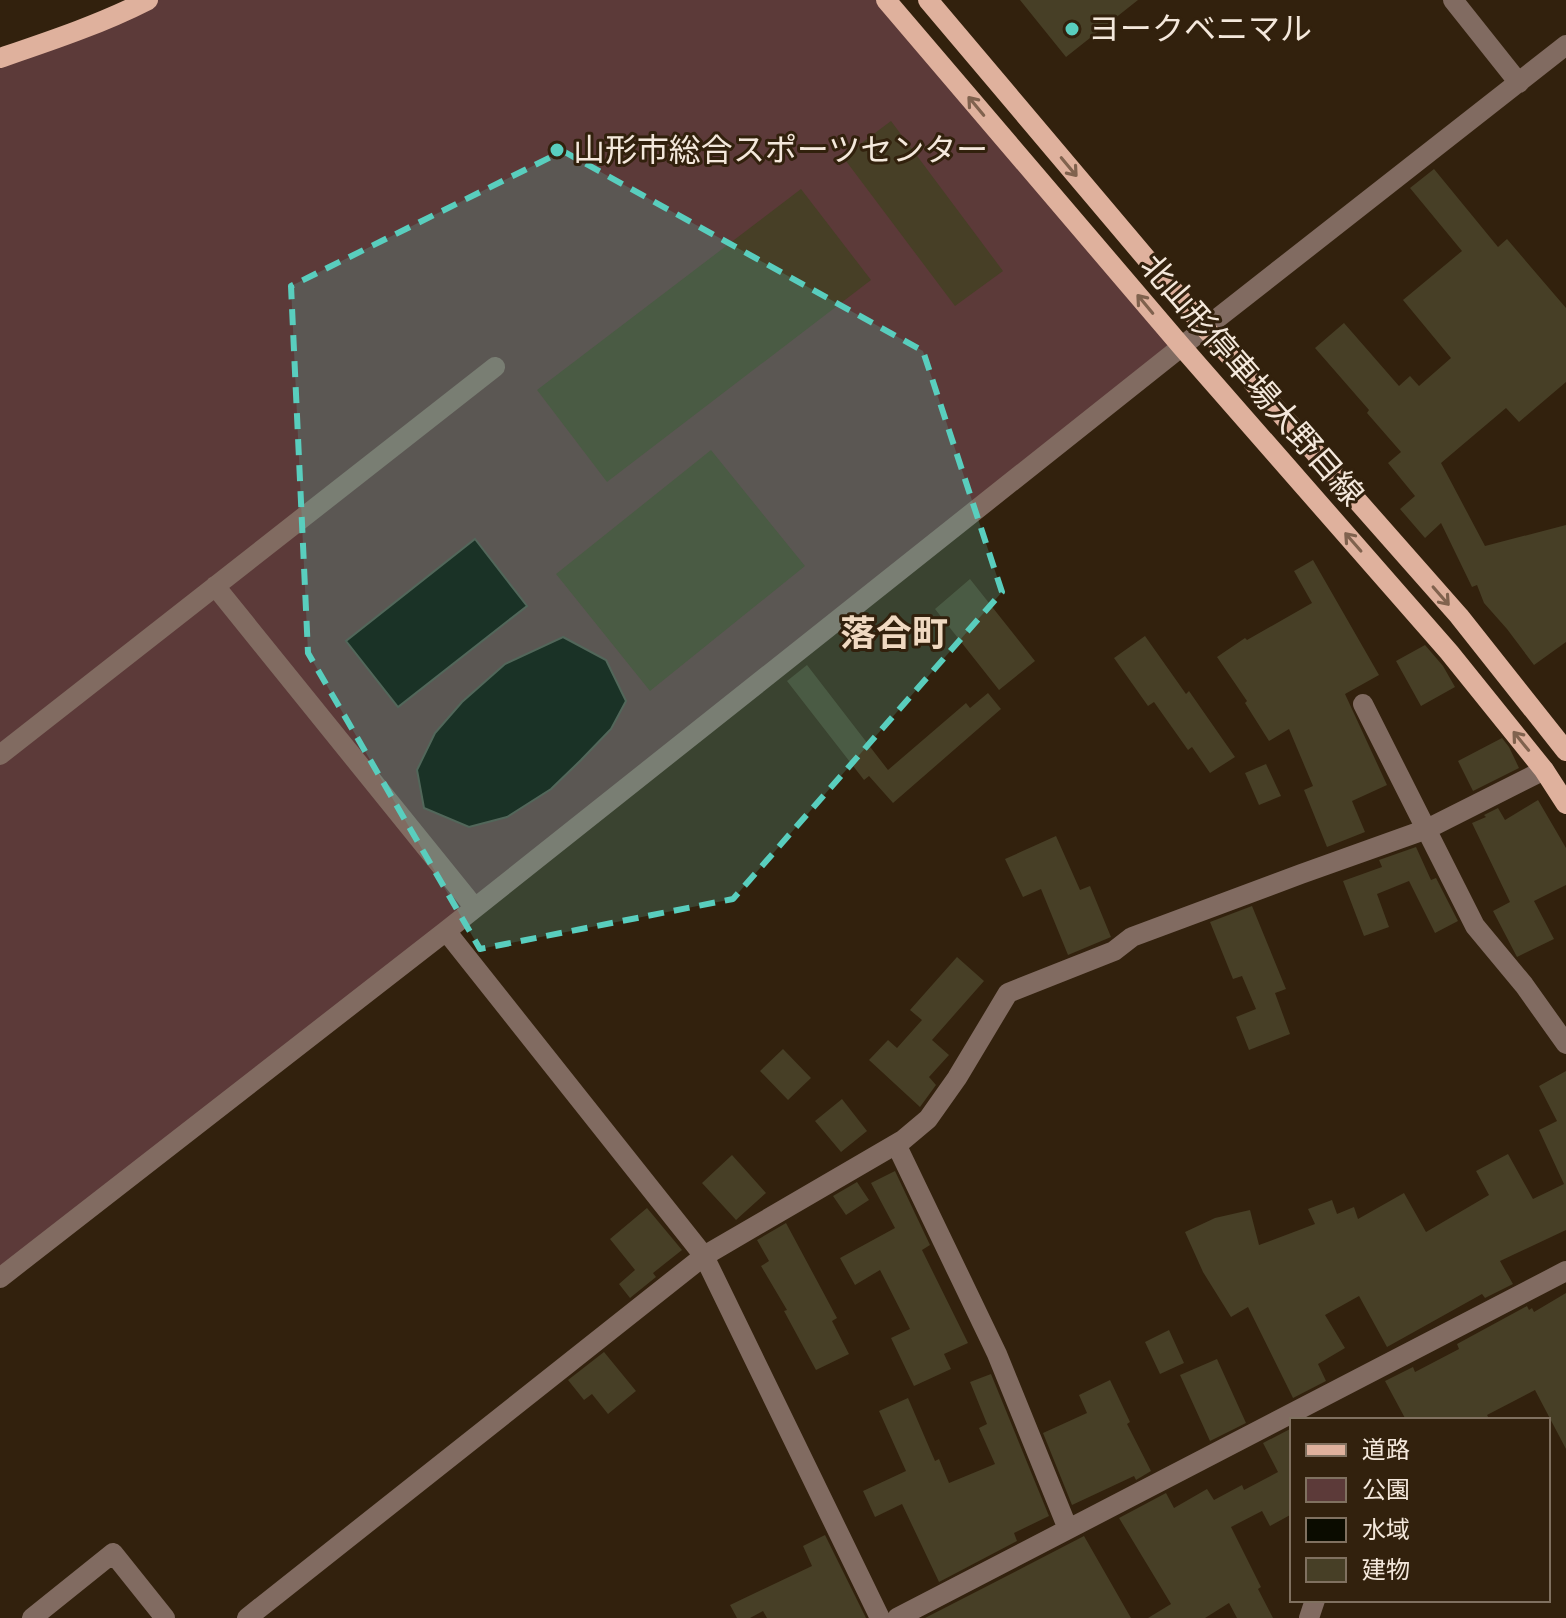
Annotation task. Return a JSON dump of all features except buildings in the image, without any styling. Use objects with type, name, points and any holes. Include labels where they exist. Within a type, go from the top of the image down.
[{"type":"main road","points":[[0,58],[59,38],[148,0]]},
{"type":"main road","name":"北山形停車場大野目線","points":[[886,0],[1182,347],[1449,652],[1544,770],[1566,804]]},
{"type":"main road","name":"北山形停車場大野目線","points":[[928,0],[1205,328],[1459,616],[1566,751]]},
{"type":"street","points":[[1453,0],[1519,83]]},
{"type":"street","points":[[0,1278],[446,931],[1566,45]]},
{"type":"street","points":[[0,755],[495,367]]},
{"type":"street","points":[[215,586],[475,908]]},
{"type":"street","points":[[1363,704],[1475,926],[1524,985],[1566,1044]]},
{"type":"street","points":[[247,1618],[704,1256],[903,1140],[928,1119],[957,1078],[1008,993],[1114,951],[1132,937],[1427,829],[1544,770]]},
{"type":"street","points":[[446,931],[704,1256],[880,1618]]},
{"type":"street","points":[[896,1144],[997,1354],[1068,1529]]},
{"type":"street","points":[[897,1618],[1566,1271]]},
{"type":"street","points":[[32,1618],[113,1553],[165,1618]]},
{"type":"highlighted area","points":[[563,151],[923,351],[1002,592],[733,899],[480,949],[308,653],[291,286]]},
{"type":"green space","name":"山形市総合スポーツセンター","points":[[148,0],[886,0],[1182,347],[0,1278],[0,58]]},
{"type":"water","points":[[475,539],[527,606],[398,707],[346,641]]},
{"type":"water","points":[[563,637],[606,660],[626,701],[611,729],[551,789],[507,817],[469,827],[424,808],[417,770],[435,733],[462,702],[505,664]]},
{"type":"place","name":"ヨークベニマル","points":[[1072,29]]},
{"type":"place","name":"山形市総合スポーツセンター","points":[[557,150]]},
{"type":"district","name":"落合町","points":[[894,633]]}]
